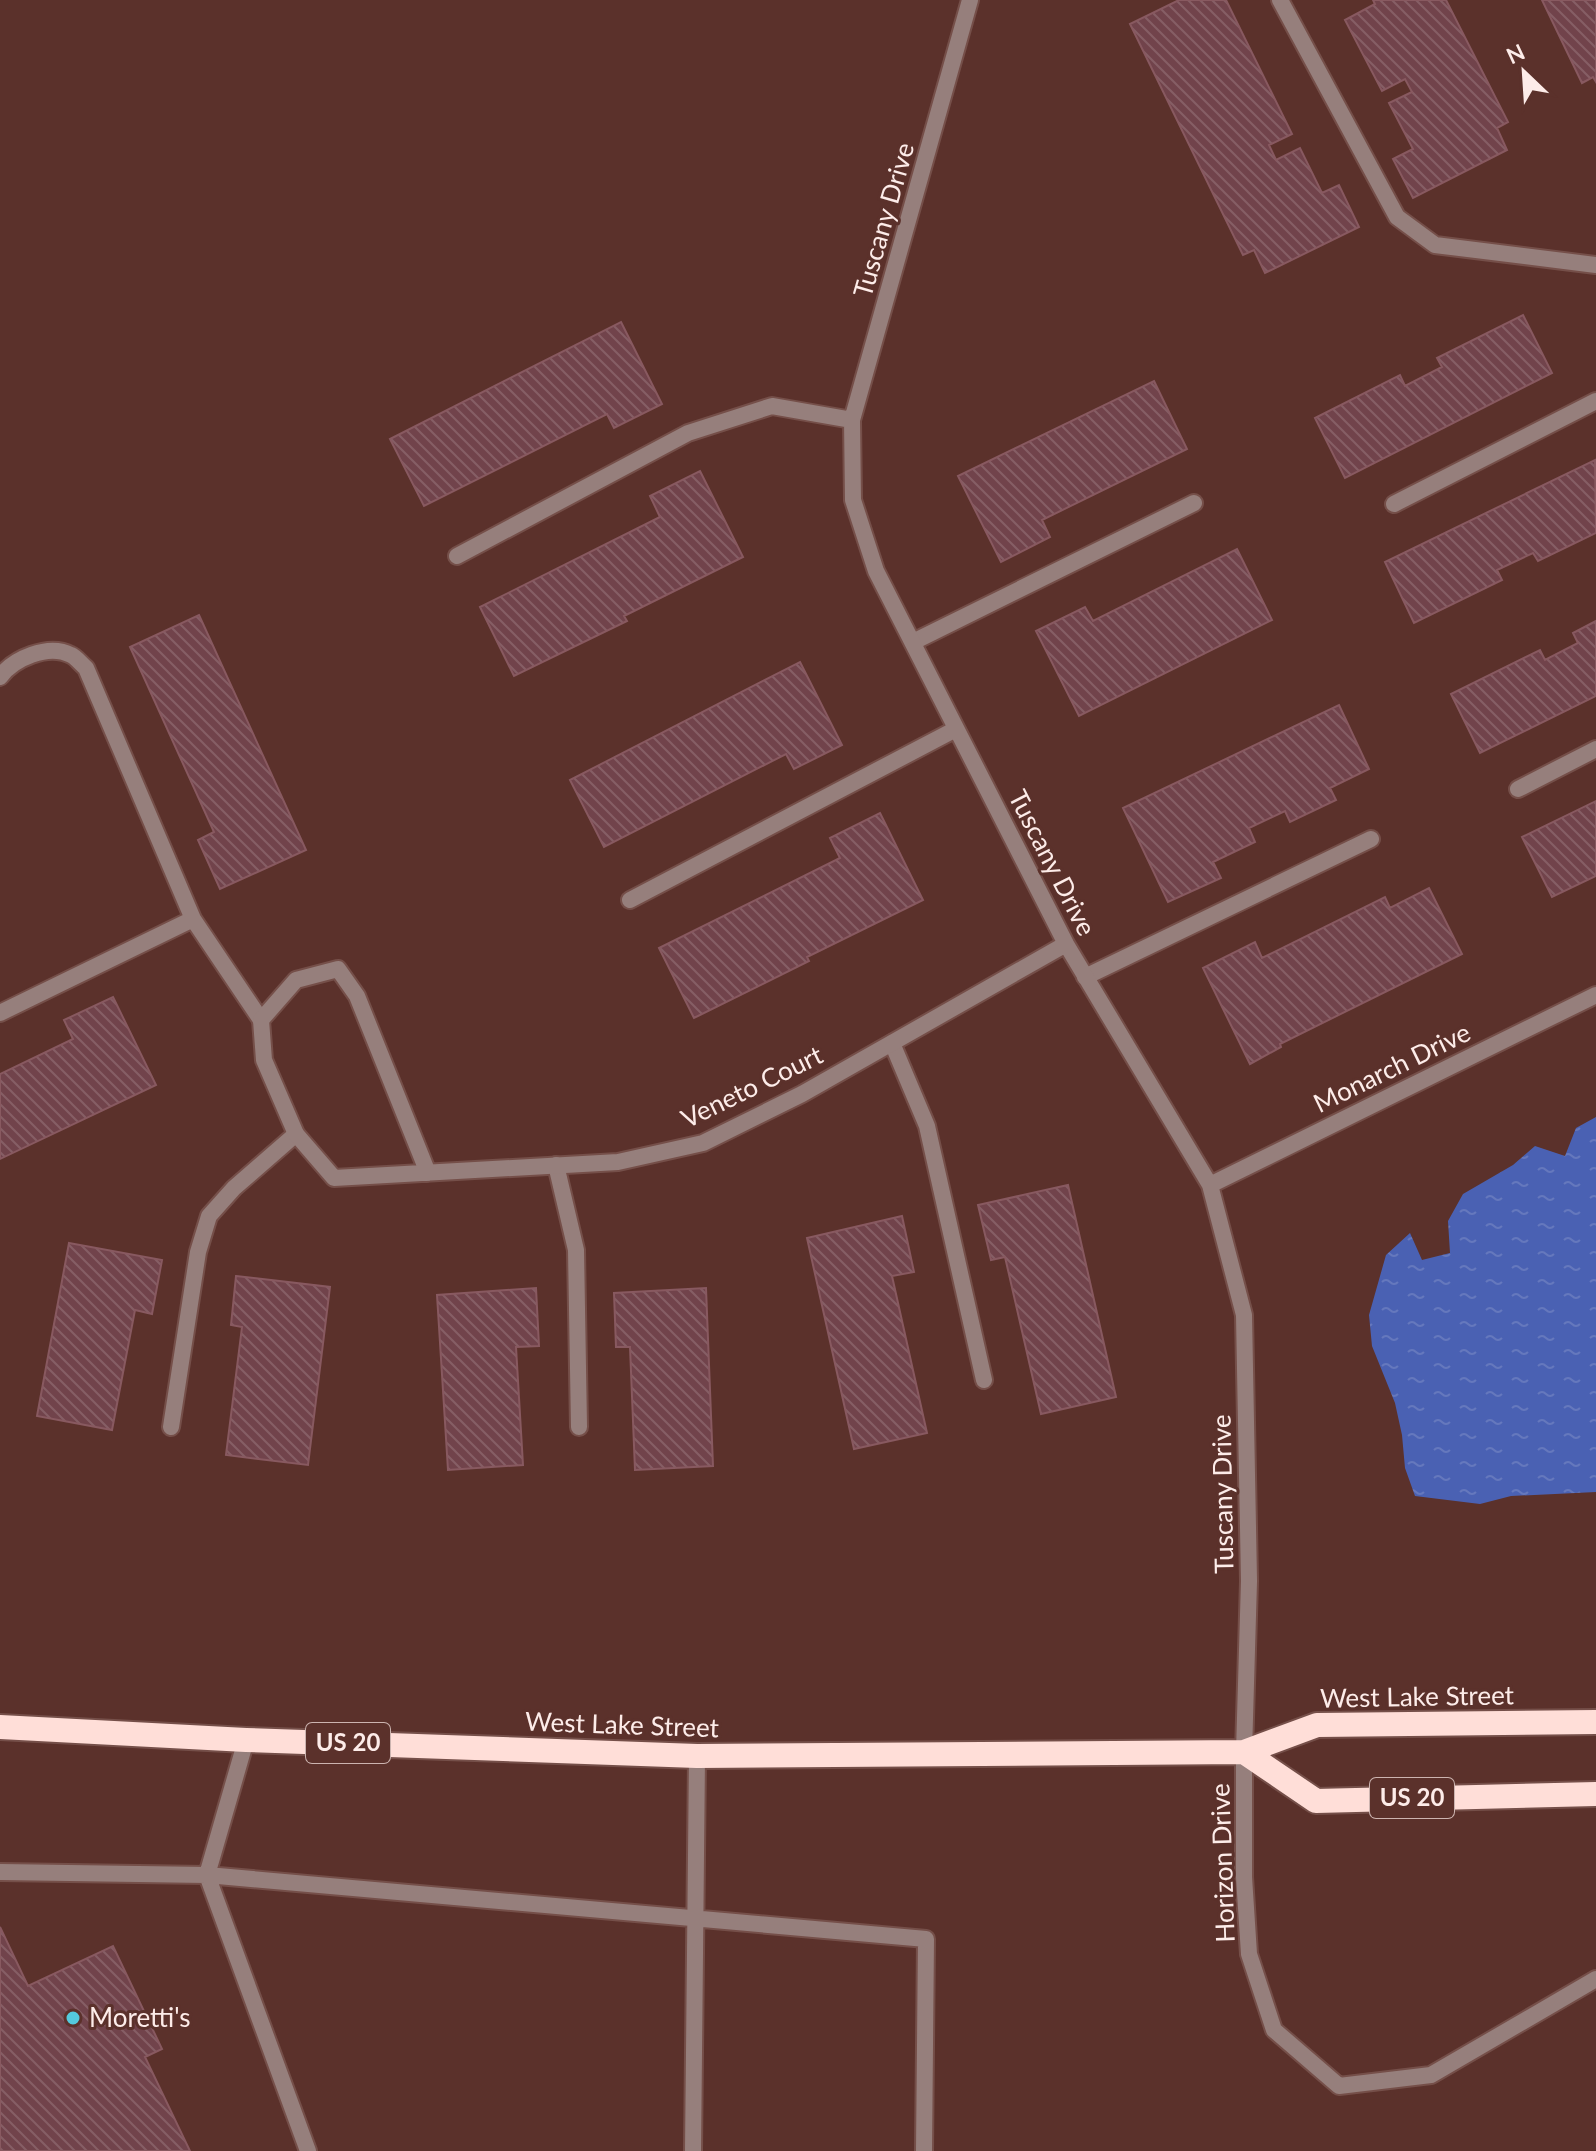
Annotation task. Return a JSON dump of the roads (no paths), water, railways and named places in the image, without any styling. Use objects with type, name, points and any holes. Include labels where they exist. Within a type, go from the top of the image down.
[{"type":"highway","name":"West Lake Street","points":[[0,1727],[246,1740],[697,1756],[1244,1752],[1317,1725],[1596,1722]]},
{"type":"highway","name":"US 20","points":[[1244,1752],[1316,1801],[1596,1794]]},
{"type":"street","name":"Tuscany Drive","points":[[970,0],[852,420],[853,500],[876,571],[1066,944],[1210,1185],[1244,1315],[1249,1581],[1244,1752]]},
{"type":"street","points":[[1280,0],[1397,217],[1435,245],[1596,265]]},
{"type":"street","points":[[1394,504],[1596,401]]},
{"type":"street","points":[[457,556],[688,433],[772,406],[852,420]]},
{"type":"street","points":[[913,642],[1194,503]]},
{"type":"street","points":[[0,677],[8,666],[40,652],[70,654],[86,668],[193,919],[261,1020],[296,980],[338,969],[357,996],[428,1173]]},
{"type":"street","points":[[630,900],[956,729]]},
{"type":"street","points":[[1518,789],[1596,749]]},
{"type":"street","points":[[1085,977],[1371,839]]},
{"type":"street","points":[[0,1013],[193,919]]},
{"type":"street","name":"Veneto Court","points":[[261,1020],[264,1060],[296,1134],[334,1178],[618,1162],[703,1143],[802,1094],[1066,944]]},
{"type":"street","name":"Monarch Drive","points":[[1210,1185],[1596,995]]},
{"type":"street","points":[[892,1043],[927,1126],[984,1380]]},
{"type":"street","points":[[171,1427],[198,1252],[209,1216],[234,1188],[296,1134]]},
{"type":"street","points":[[556,1165],[576,1250],[579,1427]]},
{"type":"street","points":[[246,1740],[207,1875],[308,2151]]},
{"type":"street","name":"Horizon Drive","points":[[1244,1752],[1244,1877],[1249,1954],[1274,2030],[1339,2086],[1431,2075],[1596,1979]]},
{"type":"street","points":[[693,2151],[697,1756]]},
{"type":"street","points":[[0,1872],[207,1875],[926,1939],[924,2151]]},
{"type":"water","points":[[1596,1117],[1596,1492],[1511,1496],[1480,1504],[1415,1496],[1405,1468],[1395,1403],[1372,1346],[1369,1315],[1386,1255],[1410,1233],[1422,1260],[1450,1253],[1448,1221],[1463,1194],[1513,1165],[1535,1146],[1565,1156],[1576,1128]]},
{"type":"place","name":"Moretti's","points":[[73,2018]]}]
